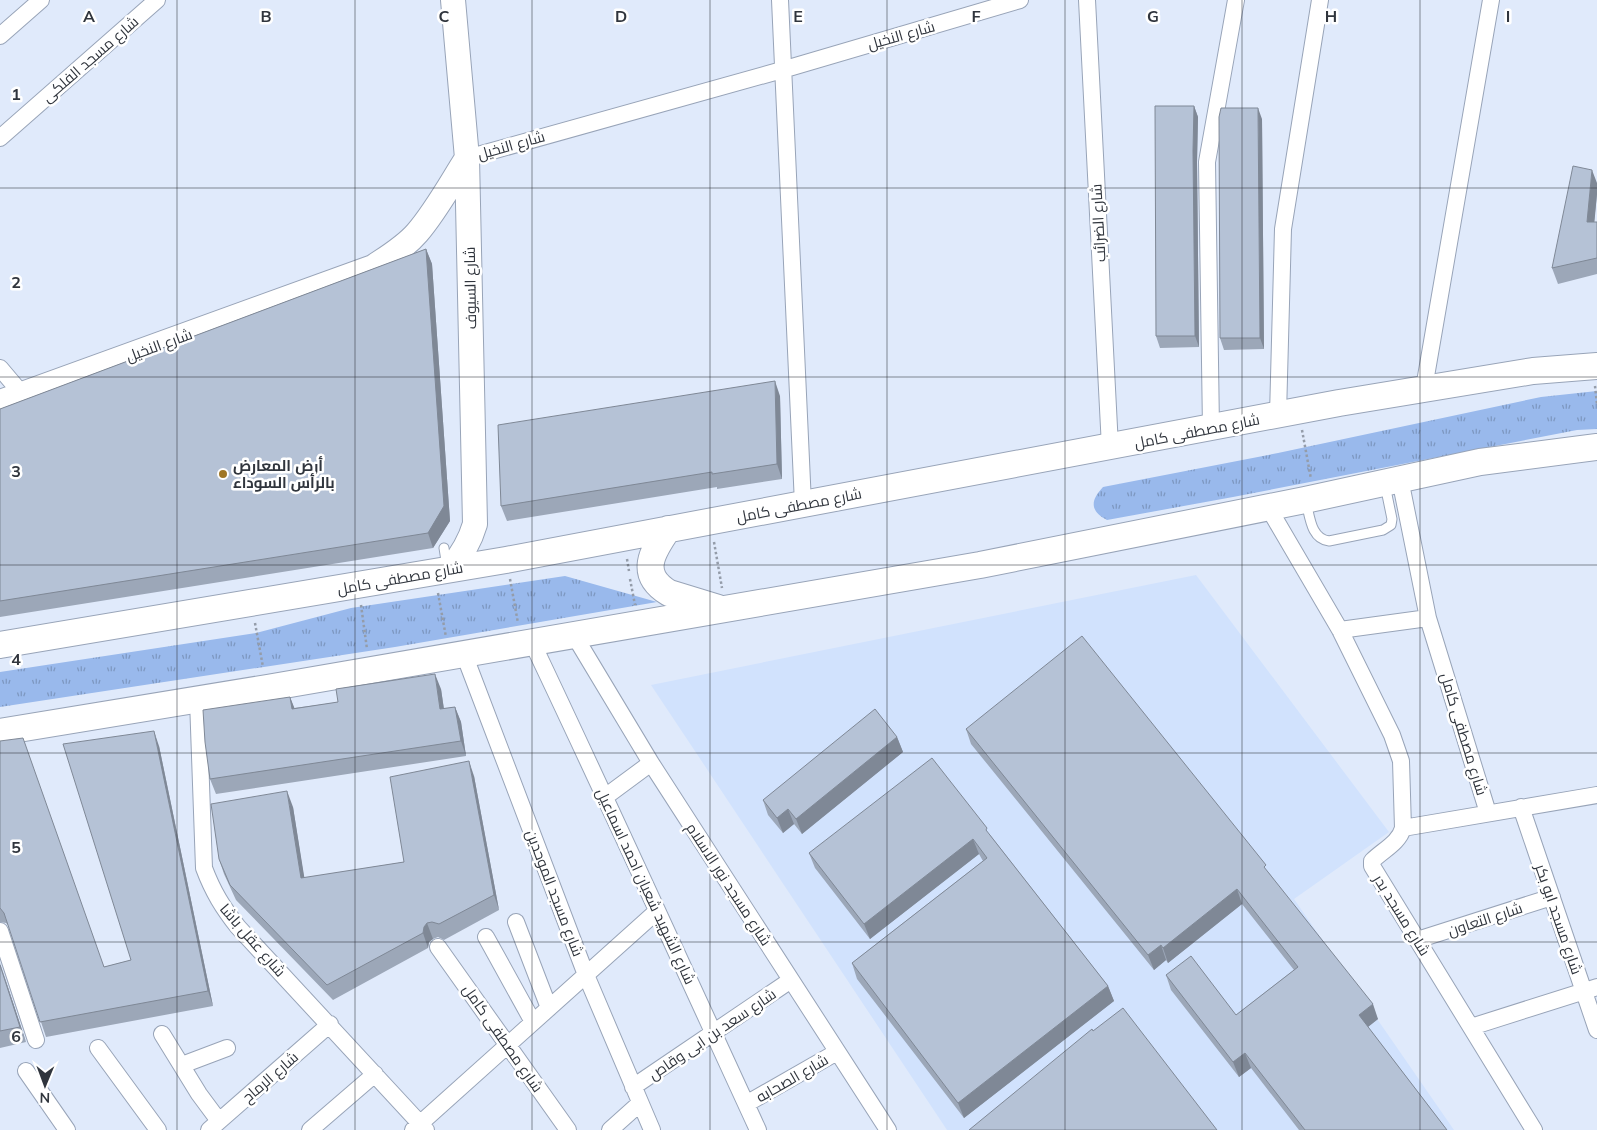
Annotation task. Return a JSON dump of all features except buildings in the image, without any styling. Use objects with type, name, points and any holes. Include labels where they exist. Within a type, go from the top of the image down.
[{"type":"main road","name":"شارع السيوف","points":[[444,565],[464,551],[475,524],[467,158],[453,0]]},
{"type":"main road","name":"شارع النخيل","points":[[0,402],[373,267],[416,235],[467,158]]},
{"type":"main road","name":"شارع مصطفى كامل","points":[[0,645],[358,585],[444,565],[506,560],[1424,388],[1533,371],[1597,366]]},
{"type":"main road","points":[[0,732],[198,700],[990,563],[1310,499],[1480,462],[1597,447]]},
{"type":"main road","points":[[668,529],[654,549],[652,556],[652,572],[655,579],[663,589],[669,592],[724,609]]},
{"type":"street","points":[[0,36],[41,0]]},
{"type":"street","name":"شارع مسجد الفلكى","points":[[0,138],[157,0]]},
{"type":"street","points":[[780,0],[803,504]]},
{"type":"street","name":"شارع النخيل","points":[[467,158],[782,70],[1020,0]]},
{"type":"street","name":"شارع الضرائب","points":[[1087,0],[1110,447]]},
{"type":"street","points":[[1211,428],[1207,162],[1236,0]]},
{"type":"street","points":[[1288,413],[1283,229],[1320,0]]},
{"type":"street","points":[[1424,388],[1491,0]]},
{"type":"street","points":[[0,368],[22,394]]},
{"type":"street","name":"شارع مصطفى كامل","points":[[1393,481],[1428,618],[1488,813]]},
{"type":"street","points":[[1268,507],[1340,630],[1397,748],[1402,774],[1403,828],[1597,795]]},
{"type":"street","points":[[1340,630],[1428,618]]},
{"type":"street","name":"شارع مسجد نور الاسلام","points":[[574,635],[651,763],[887,1130]]},
{"type":"street","name":"شارع الشهيد شعبان احمد اسماعيل","points":[[527,643],[605,797],[656,912],[758,1130]]},
{"type":"street","name":"شارع مسجد الموحدين","points":[[457,655],[586,975],[652,1130]]},
{"type":"street","name":"شارع عقل باشا","points":[[198,700],[204,868],[212,890],[224,910],[238,927],[330,1024],[420,1128]]},
{"type":"street","points":[[605,797],[651,763]]},
{"type":"street","name":"شارع مسجد ابو بكر","points":[[1521,807],[1552,897],[1590,990],[1597,1030]]},
{"type":"street","name":"شارع مسجد بدر","points":[[1403,828],[1397,840],[1373,859],[1371,864],[1534,1130]]},
{"type":"street","name":"شارع التعاون","points":[[1417,940],[1552,897]]},
{"type":"street","points":[[420,1128],[533,1022],[656,912]]},
{"type":"street","points":[[516,922],[549,1008]]},
{"type":"street","points":[[0,931],[36,1040]]},
{"type":"street","points":[[486,937],[533,1022]]},
{"type":"street","name":"شارع مصطفى كامل","points":[[438,947],[568,1130]]},
{"type":"street","name":"شارع سعد بن ابى وقاص","points":[[633,1087],[791,980]]},
{"type":"street","points":[[1471,1027],[1590,990]]},
{"type":"street","name":"شارع الرماح","points":[[214,1126],[330,1024]]},
{"type":"street","points":[[162,1034],[182,1065],[214,1126]]},
{"type":"street","points":[[98,1048],[158,1130]]},
{"type":"street","points":[[182,1065],[227,1048]]},
{"type":"street","name":"شارع الصحابه","points":[[746,1104],[837,1052]]},
{"type":"street","points":[[26,1071],[67,1130]]},
{"type":"street","points":[[310,1130],[375,1074]]},
{"type":"street","points":[[610,1130],[640,1104]]},
{"type":"lane","points":[[1310,499],[1315,533],[1321,539],[1329,541],[1383,530],[1390,525],[1392,519],[1393,481]]},
{"type":"path","points":[[1288,413],[1310,499]]},
{"type":"path","points":[[710,522],[724,609]]},
{"type":"path","points":[[506,560],[527,643]]},
{"type":"path","points":[[444,565],[457,655]]},
{"type":"path","points":[[358,585],[370,670]]},
{"type":"path","points":[[252,603],[267,688]]},
{"type":"shaded area","points":[[1196,575],[1389,832],[1294,899],[1454,1130],[947,1130],[651,685]]},
{"type":"green space","points":[[1597,391],[1597,429],[1577,430],[1107,520],[1097,513],[1094,505],[1096,497],[1103,487],[1278,453],[1541,397]]},
{"type":"green space","points":[[565,576],[657,602],[395,647],[0,707],[0,672],[256,633],[351,608]]},
{"type":"place","name":"أرض المعارض بالرأس السوداء","points":[[223,474]]}]
